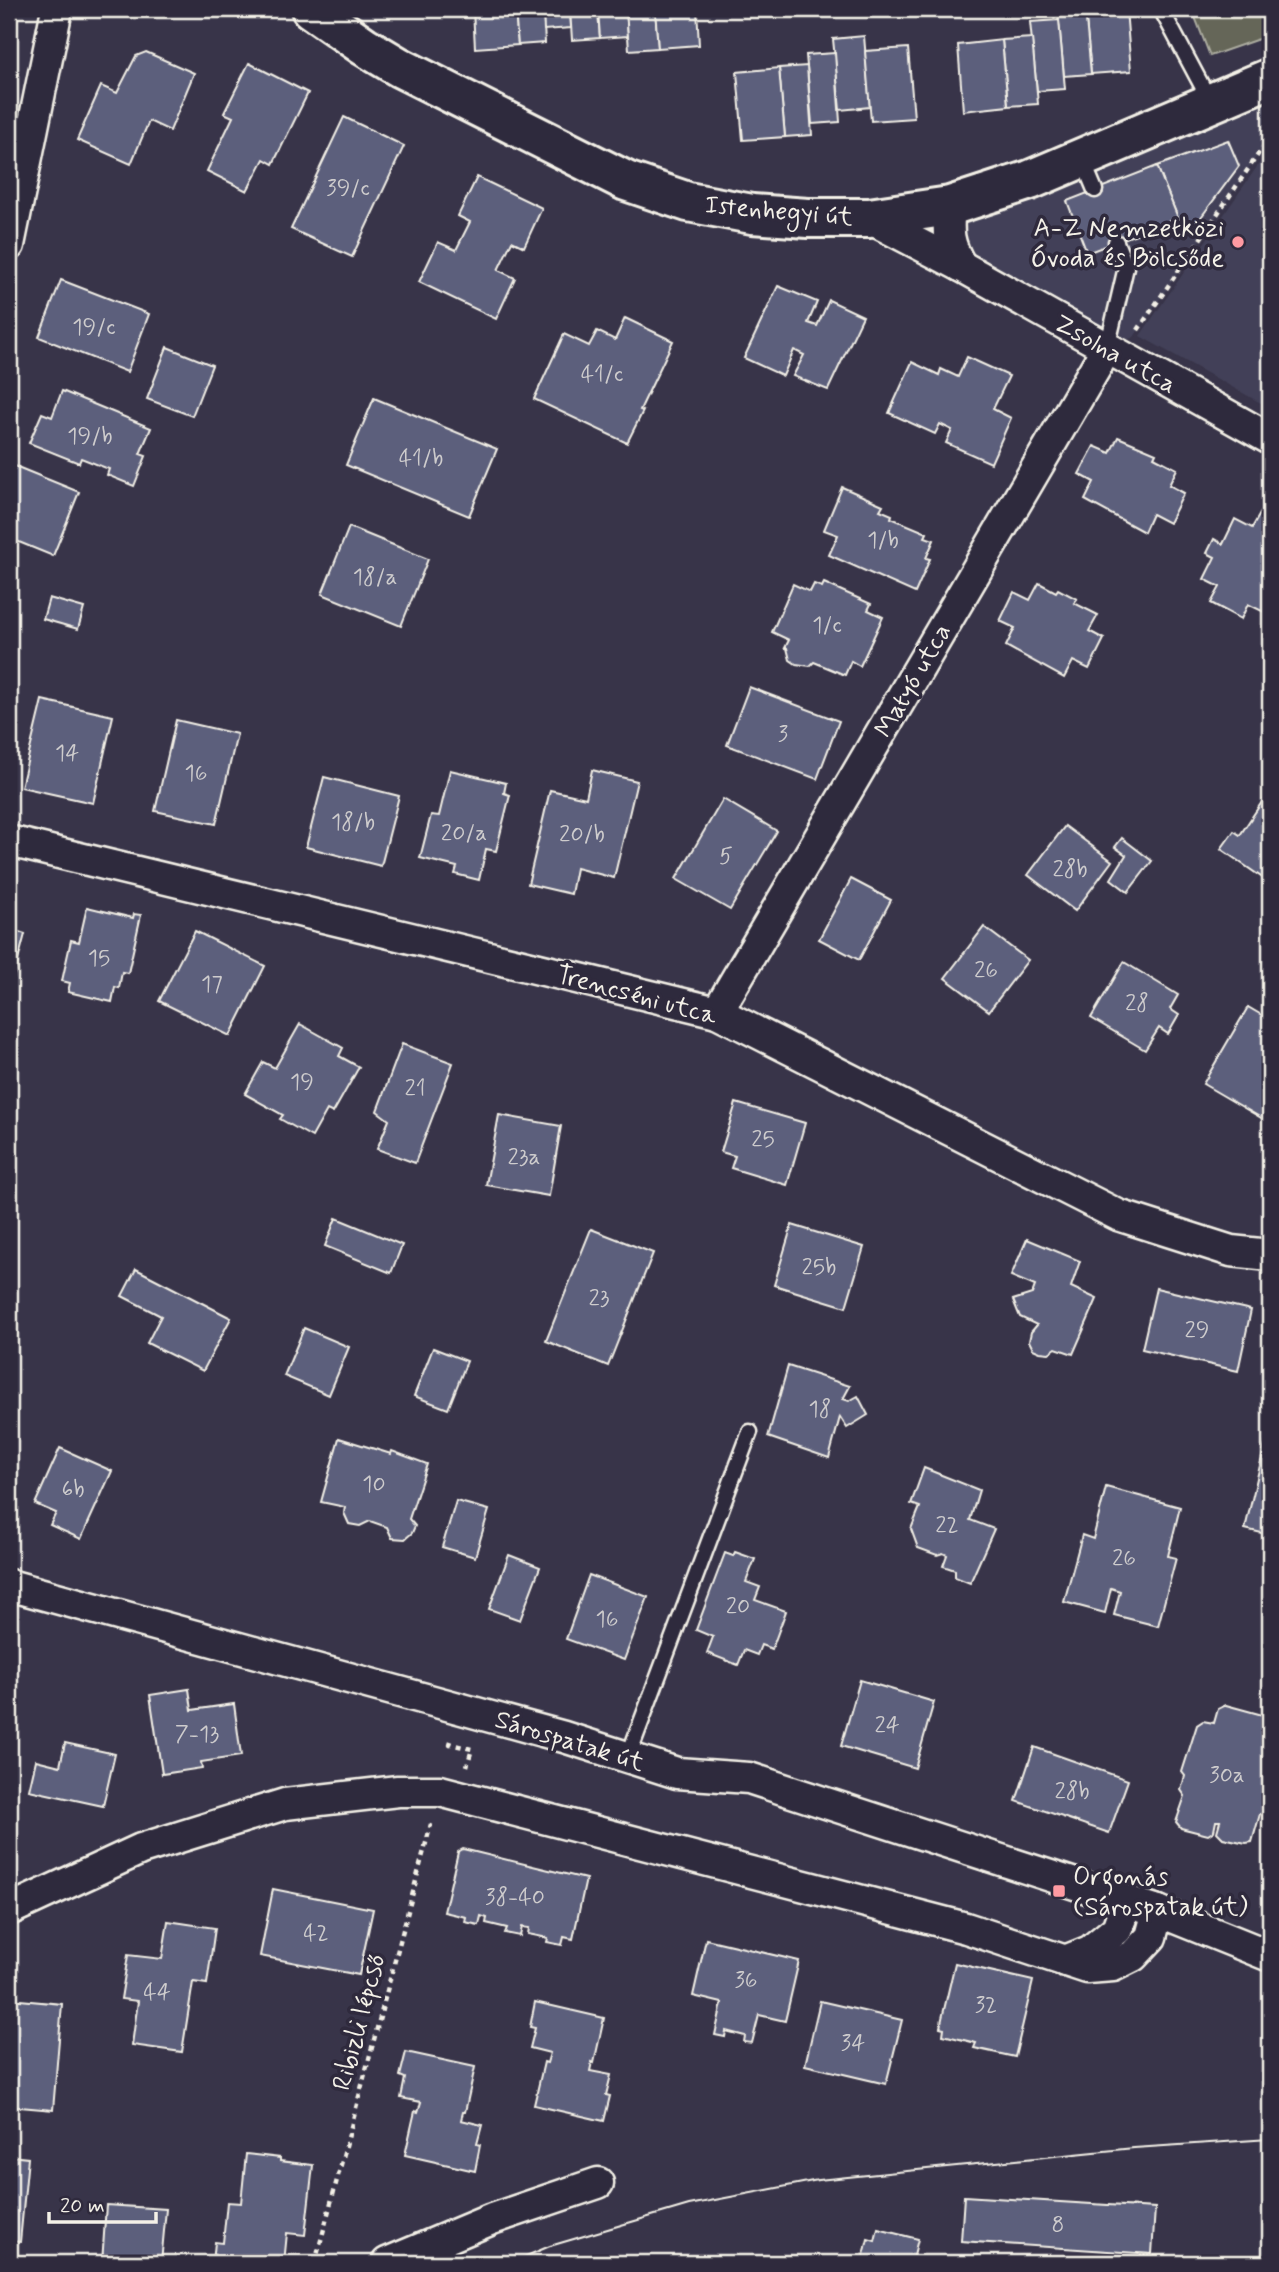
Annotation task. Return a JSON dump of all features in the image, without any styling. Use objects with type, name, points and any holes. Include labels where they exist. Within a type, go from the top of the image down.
[{"type":"street","points":[[9,245],[57,9]]},
{"type":"street","name":"Istenhegyi út","points":[[311,9],[364,46],[399,66],[626,181],[688,202],[752,214],[869,218],[950,206],[1030,180],[1088,174],[1210,102],[1270,78]]},
{"type":"street","points":[[950,206],[947,227],[951,248],[961,266]]},
{"type":"street","name":"Zsolna utca","points":[[869,218],[961,266],[1270,439]]},
{"type":"street","name":"Matyó utca","points":[[717,1012],[1107,348]]},
{"type":"street","name":"Trencséni utca","points":[[9,841],[717,1012],[1118,1215],[1231,1251],[1270,1255]]},
{"type":"street","name":"Sárospatak út","points":[[9,1585],[564,1737],[677,1773],[749,1779],[1158,1910],[1270,1956]]},
{"type":"street","points":[[9,1910],[141,1849],[285,1804],[398,1791],[440,1791],[966,1928],[1087,1968],[1113,1966],[1133,1956],[1151,1937],[1158,1910]]},
{"type":"street","points":[[1065,1961],[1090,1951],[1117,1930],[1127,1901]]},
{"type":"street","points":[[387,2263],[492,2219],[598,2183]]},
{"type":"lane","points":[[1161,9],[1210,102]]},
{"type":"lane","points":[[1107,348],[1126,267],[1116,242]]},
{"type":"lane","points":[[628,1757],[750,1432]]},
{"type":"path","points":[[1107,348],[1133,337],[1270,137]]},
{"type":"path","points":[[450,1744],[472,1749],[468,1766],[457,1764]]},
{"type":"path","name":"Ribizli lépcső","points":[[314,2263],[440,1791]]},
{"type":"shaded area","points":[[1270,78],[1270,137],[1134,337],[1107,348],[961,266],[947,227]]},
{"type":"shaded area","name":"A-Z Nemzetközi Óvoda és Bölcsőde","points":[[1270,148],[1270,408],[1140,336]]},
{"type":"green space","points":[[1192,9],[1270,9],[1270,35],[1210,56]]},
{"type":"building","points":[[473,9],[515,9],[518,45],[475,48]]},
{"type":"building","points":[[515,9],[543,9],[545,43],[518,45]]},
{"type":"building","points":[[543,9],[570,9],[571,28],[544,30]]},
{"type":"building","points":[[570,9],[598,9],[600,38],[572,40]]},
{"type":"building","points":[[598,9],[626,9],[628,36],[600,38]]},
{"type":"building","points":[[626,9],[655,9],[658,48],[629,50]]},
{"type":"building","points":[[655,9],[697,9],[699,45],[658,48]]},
{"type":"building","points":[[1085,9],[1126,9],[1131,71],[1091,74]]},
{"type":"building","points":[[1085,9],[1091,74],[1064,76],[1058,11]]},
{"type":"building","points":[[1059,20],[1065,89],[1037,91],[1030,22]]},
{"type":"building","points":[[864,36],[870,107],[840,110],[833,39]]},
{"type":"building","points":[[1032,38],[1038,104],[1008,106],[1002,40]]},
{"type":"building","points":[[1002,40],[1008,106],[963,111],[958,45]]},
{"type":"building","points":[[908,48],[914,118],[871,121],[865,51]]},
{"type":"building","points":[[146,52],[194,73],[170,131],[149,121],[131,164],[77,140],[101,86],[117,93],[136,56]]},
{"type":"building","points":[[835,53],[840,122],[812,124],[806,55]]},
{"type":"building","points":[[249,63],[308,93],[273,164],[264,159],[247,191],[207,171],[233,117],[224,113]]},
{"type":"building","points":[[807,66],[812,135],[785,137],[779,68]]},
{"type":"building","points":[[779,68],[785,137],[743,140],[737,72]]},
{"type":"building","points":[[344,117],[404,146],[352,257],[291,229]]},
{"type":"building","points":[[1228,140],[1239,166],[1193,228],[1178,218],[1157,166]]},
{"type":"building","points":[[1157,166],[1178,218],[1087,253],[1067,201]]},
{"type":"building","points":[[477,177],[542,208],[524,247],[512,241],[498,270],[515,278],[496,319],[419,282],[438,242],[456,250],[470,222],[458,216]]},
{"type":"building","points":[[61,280],[149,314],[127,372],[39,337]]},
{"type":"building","points":[[778,286],[817,302],[808,323],[817,326],[829,300],[863,316],[828,390],[793,376],[804,355],[794,350],[783,376],[744,358]]},
{"type":"building","points":[[625,318],[673,341],[627,443],[534,399],[564,334],[589,346],[597,331],[615,340]]},
{"type":"building","points":[[167,347],[212,365],[192,416],[147,399]]},
{"type":"building","points":[[967,357],[1009,376],[993,409],[1011,418],[991,463],[946,443],[952,430],[940,424],[935,434],[889,413],[912,362],[939,375],[941,369],[958,377]]},
{"type":"building","points":[[62,391],[151,428],[140,454],[146,456],[134,486],[107,475],[109,469],[81,458],[79,463],[29,443],[42,413],[52,417]]},
{"type":"building","points":[[374,398],[497,449],[469,516],[346,465]]},
{"type":"building","points":[[1118,437],[1156,453],[1154,457],[1177,469],[1169,485],[1184,493],[1169,523],[1152,514],[1144,532],[1085,500],[1094,482],[1079,474],[1094,446],[1110,453]]},
{"type":"building","points":[[10,464],[79,492],[53,556],[9,538]]},
{"type":"building","points":[[842,487],[883,505],[880,510],[892,515],[891,518],[927,533],[925,537],[934,540],[926,558],[930,559],[915,593],[829,555],[838,535],[824,530]]},
{"type":"building","points":[[1261,512],[1270,517],[1270,605],[1266,613],[1248,604],[1241,619],[1211,603],[1220,587],[1204,579],[1215,557],[1207,553],[1214,539],[1223,544],[1235,519],[1252,528]]},
{"type":"building","points":[[349,527],[428,559],[401,626],[322,594]]},
{"type":"building","points":[[824,583],[871,604],[868,610],[883,617],[860,666],[851,661],[845,675],[814,662],[810,666],[796,664],[790,660],[785,648],[789,640],[772,632],[793,584],[810,592],[814,584],[822,587]]},
{"type":"building","points":[[1039,583],[1077,599],[1074,603],[1098,615],[1089,631],[1104,639],[1089,669],[1073,661],[1064,678],[1006,646],[1015,628],[1000,621],[1014,592],[1030,600]]},
{"type":"building","points":[[49,598],[84,608],[78,629],[43,619]]},
{"type":"building","points":[[749,687],[839,721],[817,779],[727,745]]},
{"type":"building","points":[[42,700],[113,716],[93,803],[21,787]]},
{"type":"building","points":[[176,720],[237,734],[216,824],[155,811]]},
{"type":"building","points":[[450,770],[506,783],[504,793],[510,795],[496,851],[486,849],[479,880],[455,874],[457,867],[420,858],[431,815],[439,816]]},
{"type":"building","points":[[592,770],[637,781],[614,878],[576,868],[571,894],[528,884],[550,790],[586,798]]},
{"type":"building","points":[[324,777],[399,796],[381,866],[306,847]]},
{"type":"building","points":[[1266,796],[1270,799],[1270,883],[1221,849],[1234,831],[1240,835]]},
{"type":"building","points":[[723,799],[777,831],[730,910],[676,879]]},
{"type":"building","points":[[1065,826],[1112,861],[1075,911],[1028,875]]},
{"type":"building","points":[[1122,838],[1152,861],[1128,892],[1111,879],[1126,855],[1115,847]]},
{"type":"building","points":[[851,879],[891,900],[859,960],[819,939]]},
{"type":"building","points":[[87,907],[133,918],[134,914],[141,915],[128,973],[122,972],[119,988],[115,987],[112,1002],[68,992],[70,983],[62,981],[71,940],[79,942]]},
{"type":"building","points":[[984,927],[1028,960],[989,1011],[945,978]]},
{"type":"building","points":[[9,929],[25,934],[10,991],[9,991]]},
{"type":"building","points":[[195,931],[265,966],[230,1036],[159,1001]]},
{"type":"building","points":[[1124,962],[1178,995],[1170,1009],[1179,1015],[1168,1034],[1159,1028],[1145,1050],[1091,1018]]},
{"type":"building","points":[[1248,1007],[1270,1020],[1270,1123],[1203,1084]]},
{"type":"building","points":[[300,1024],[343,1048],[339,1056],[359,1067],[333,1113],[327,1110],[312,1137],[280,1119],[283,1115],[245,1094],[263,1062],[275,1068]]},
{"type":"building","points":[[402,1044],[453,1063],[415,1163],[377,1149],[389,1120],[377,1111]]},
{"type":"building","points":[[736,1103],[805,1123],[787,1185],[731,1168],[735,1156],[721,1152]]},
{"type":"building","points":[[499,1115],[561,1126],[549,1196],[486,1185]]},
{"type":"building","points":[[336,1218],[402,1245],[391,1273],[325,1246]]},
{"type":"building","points":[[792,1225],[864,1247],[846,1307],[774,1285]]},
{"type":"building","points":[[591,1229],[653,1253],[608,1366],[546,1341]]},
{"type":"building","points":[[1027,1239],[1080,1261],[1071,1287],[1097,1299],[1073,1354],[1056,1348],[1049,1353],[1040,1352],[1033,1349],[1029,1341],[1031,1332],[1037,1325],[1020,1317],[1013,1300],[1032,1294],[1035,1286],[1011,1276]]},
{"type":"building","points":[[136,1269],[231,1318],[203,1371],[147,1343],[161,1316],[122,1296]]},
{"type":"building","points":[[1156,1288],[1251,1310],[1238,1371],[1142,1349]]},
{"type":"building","points":[[304,1328],[349,1347],[329,1395],[284,1376]]},
{"type":"building","points":[[433,1348],[467,1361],[448,1409],[414,1396]]},
{"type":"building","points":[[788,1366],[850,1386],[843,1399],[849,1401],[858,1396],[868,1415],[847,1428],[840,1417],[829,1458],[768,1437]]},
{"type":"building","points":[[1270,1423],[1270,1535],[1245,1529]]},
{"type":"building","points":[[339,1438],[391,1454],[392,1451],[427,1464],[409,1519],[415,1526],[405,1539],[392,1538],[387,1527],[370,1521],[360,1526],[349,1524],[344,1513],[345,1507],[321,1502]]},
{"type":"building","points":[[60,1448],[112,1471],[81,1539],[50,1525],[56,1513],[35,1504]]},
{"type":"building","points":[[924,1468],[979,1490],[970,1520],[994,1529],[970,1583],[955,1577],[955,1570],[943,1566],[947,1555],[937,1555],[918,1548],[911,1529],[920,1507],[911,1504]]},
{"type":"building","points":[[1106,1487],[1180,1507],[1168,1556],[1176,1558],[1158,1626],[1114,1615],[1120,1591],[1111,1588],[1105,1613],[1064,1602],[1082,1535],[1093,1539]]},
{"type":"building","points":[[456,1501],[489,1510],[475,1557],[442,1547]]},
{"type":"building","points":[[735,1552],[755,1559],[746,1582],[760,1587],[755,1600],[786,1611],[772,1649],[761,1645],[757,1655],[744,1650],[738,1665],[707,1653],[713,1637],[696,1630],[725,1553],[733,1556]]},
{"type":"building","points":[[509,1555],[540,1567],[520,1620],[489,1609]]},
{"type":"building","points":[[589,1575],[648,1597],[624,1660],[566,1639]]},
{"type":"building","points":[[860,1680],[934,1702],[915,1768],[841,1746]]},
{"type":"building","points":[[189,1689],[192,1710],[234,1704],[241,1756],[201,1762],[202,1768],[162,1774],[150,1695]]},
{"type":"building","points":[[1226,1705],[1270,1717],[1270,1795],[1266,1812],[1260,1814],[1252,1842],[1223,1838],[1217,1832],[1220,1821],[1216,1821],[1214,1831],[1208,1835],[1181,1828],[1176,1822],[1185,1796],[1181,1790],[1185,1776],[1182,1772],[1197,1725],[1203,1721],[1214,1723],[1218,1709]]},
{"type":"building","points":[[65,1743],[115,1754],[103,1806],[29,1790],[36,1760],[60,1766]]},
{"type":"building","points":[[1034,1747],[1128,1780],[1109,1833],[1016,1801]]},
{"type":"building","points":[[463,1849],[586,1879],[573,1939],[564,1937],[562,1945],[547,1942],[548,1938],[528,1934],[529,1928],[522,1927],[520,1936],[505,1933],[507,1928],[486,1923],[487,1918],[481,1916],[479,1925],[465,1922],[466,1917],[444,1912],[458,1852]]},
{"type":"building","points":[[273,1889],[373,1909],[359,1975],[260,1956]]},
{"type":"building","points":[[168,1921],[215,1928],[207,1984],[193,1982],[182,2052],[132,2045],[138,2001],[121,1999],[128,1955],[162,1959]]},
{"type":"building","points":[[706,1939],[799,1961],[785,2021],[759,2015],[752,2043],[744,2042],[745,2036],[726,2031],[725,2037],[715,2035],[722,2003],[693,1996]]},
{"type":"building","points":[[955,1963],[1033,1981],[1015,2057],[974,2048],[976,2043],[943,2035],[944,2028],[940,2027]]},
{"type":"building","points":[[9,1999],[62,2004],[53,2110],[9,2106]]},
{"type":"building","points":[[820,2001],[902,2020],[886,2084],[805,2065]]},
{"type":"building","points":[[535,2002],[604,2018],[590,2071],[611,2075],[606,2095],[610,2096],[604,2121],[534,2105],[544,2062],[547,2063],[550,2053],[530,2048],[535,2028],[530,2027]]},
{"type":"building","points":[[406,2052],[475,2067],[461,2120],[482,2125],[475,2171],[405,2155],[415,2111],[418,2112],[421,2102],[401,2098],[405,2078],[400,2076]]},
{"type":"building","points":[[246,2154],[313,2165],[305,2235],[287,2233],[284,2263],[213,2263],[215,2242],[223,2243],[227,2202],[241,2203]]},
{"type":"building","points":[[9,2156],[28,2158],[20,2242],[9,2241]]},
{"type":"building","points":[[964,2196],[1155,2208],[1152,2254],[961,2241]]},
{"type":"building","points":[[106,2205],[166,2209],[161,2263],[102,2263]]},
{"type":"building","points":[[878,2229],[918,2239],[912,2263],[862,2263],[868,2239],[875,2241]]},
{"type":"tram line","points":[[510,2263],[550,2246],[689,2205],[818,2180],[1134,2148],[1270,2139]]},
{"type":"place","name":"A-Z Nemzetközi Óvoda és Bölcsőde","points":[[1238,242]]},
{"type":"place","name":"Orgonás (Sárospatak út)","points":[[1059,1891]]}]
